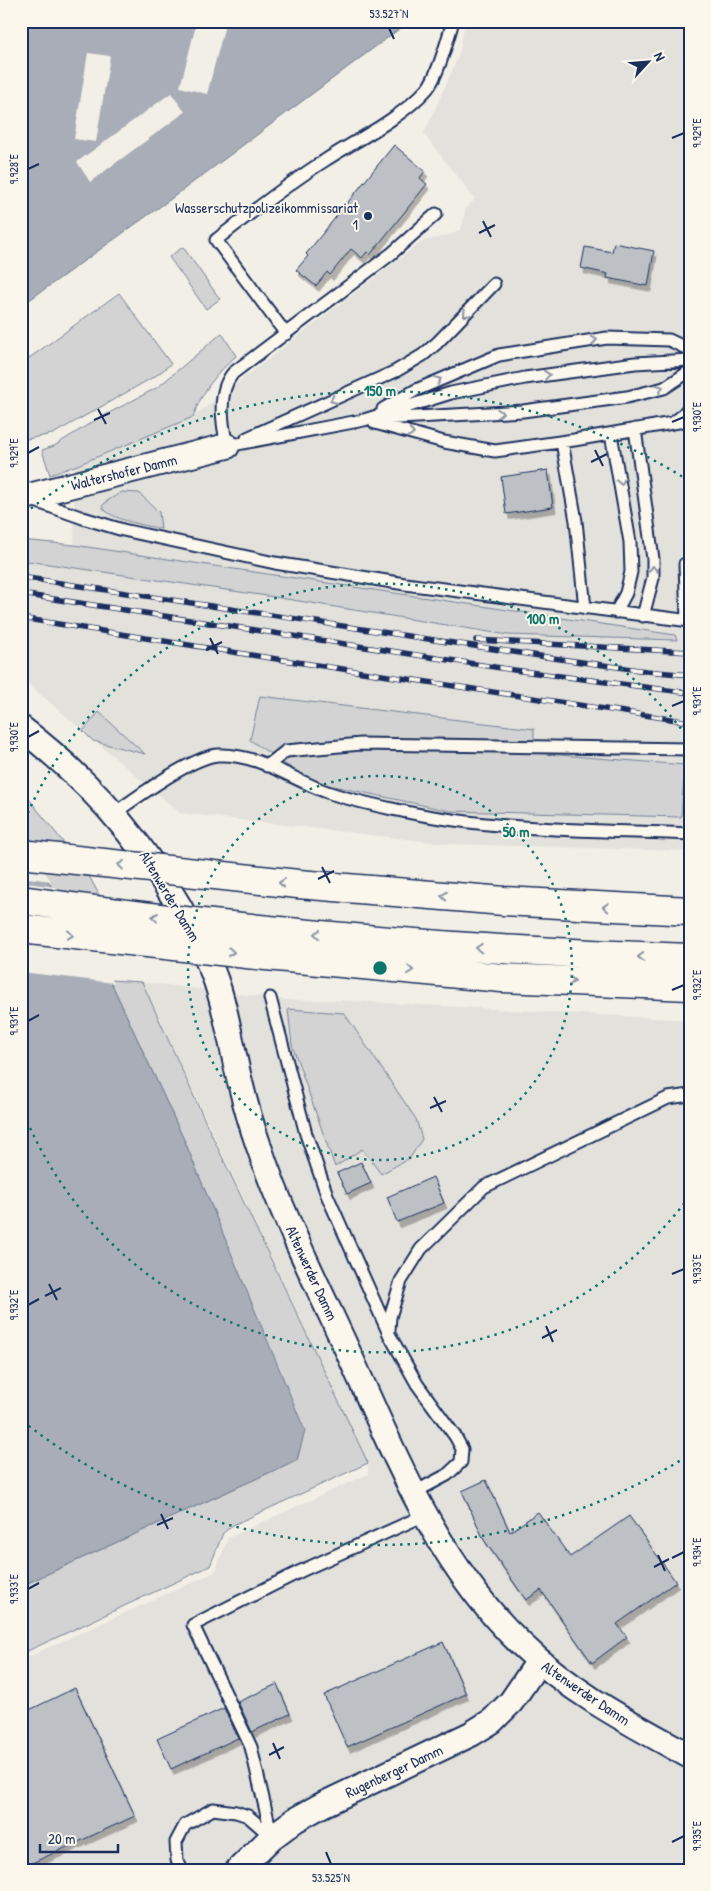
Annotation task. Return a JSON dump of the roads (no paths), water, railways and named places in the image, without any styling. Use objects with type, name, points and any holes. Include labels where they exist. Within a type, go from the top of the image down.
[{"type":"highway","points":[[21,854],[298,884],[504,901],[690,911]]},
{"type":"highway","points":[[21,900],[130,915],[436,945],[605,956],[690,958]]},
{"type":"highway","points":[[21,929],[256,955],[502,978],[690,986]]},
{"type":"street","name":"Waltershofer Damm","points":[[23,498],[227,446]]},
{"type":"street","name":"Altenwerder Damm","points":[[21,728],[51,751],[113,814],[144,851],[166,884],[204,953],[216,982],[229,1029],[241,1088],[260,1149],[287,1220],[413,1493],[439,1540],[464,1578],[495,1618],[539,1661],[580,1692],[626,1721],[690,1756]]},
{"type":"street","name":"Rugenberger Damm","points":[[238,1870],[272,1837],[295,1820],[322,1805],[471,1734],[492,1721],[511,1702],[539,1661]]},
{"type":"lane","points":[[286,334],[216,240],[324,161],[359,140],[412,103],[428,87],[454,21]]},
{"type":"lane","points":[[227,446],[223,424],[223,390],[226,381],[391,254],[436,214]]},
{"type":"lane","points":[[227,446],[396,371],[423,355],[437,344],[494,284]]},
{"type":"lane","points":[[364,420],[416,390],[499,355],[607,338],[669,340],[690,350]]},
{"type":"lane","points":[[227,446],[364,420],[451,393],[525,378],[635,363],[690,360]]},
{"type":"lane","points":[[364,420],[523,411],[627,397],[664,388],[690,371]]},
{"type":"lane","points":[[672,423],[682,416],[690,406]]},
{"type":"lane","points":[[364,420],[444,442],[495,451],[562,442],[690,420]]},
{"type":"lane","points":[[635,429],[653,559],[653,578],[643,616]]},
{"type":"lane","points":[[611,434],[630,542],[631,572],[626,593],[616,612]]},
{"type":"lane","points":[[562,442],[576,520],[585,608]]},
{"type":"lane","points":[[23,498],[123,530],[275,563],[405,584],[688,621],[685,564],[690,563]]},
{"type":"lane","points":[[267,766],[286,751],[361,744],[690,749]]},
{"type":"lane","points":[[113,814],[181,770],[215,755],[233,755],[257,761],[328,792],[397,810],[460,821],[558,829],[690,834]]},
{"type":"lane","points":[[270,998],[306,1134],[326,1195],[389,1334],[417,1384],[455,1436],[462,1449],[461,1462],[448,1475],[413,1493]]},
{"type":"lane","points":[[389,1334],[390,1317],[401,1280],[421,1249],[484,1188],[668,1098],[690,1095]]},
{"type":"lane","points":[[272,1837],[251,1747],[193,1625],[301,1571],[425,1515]]},
{"type":"lane","points":[[182,1870],[177,1860],[176,1842],[185,1825],[213,1809],[236,1812],[248,1816],[272,1837]]},
{"type":"railway","points":[[21,577],[546,657],[690,675]]},
{"type":"railway","points":[[21,594],[514,670],[690,693]]},
{"type":"railway","points":[[21,618],[690,722]]},
{"type":"railway","points":[[476,640],[690,652]]},
{"type":"place","name":"Wasserschutzpolizeikommissariat 1","points":[[368,216]]}]
